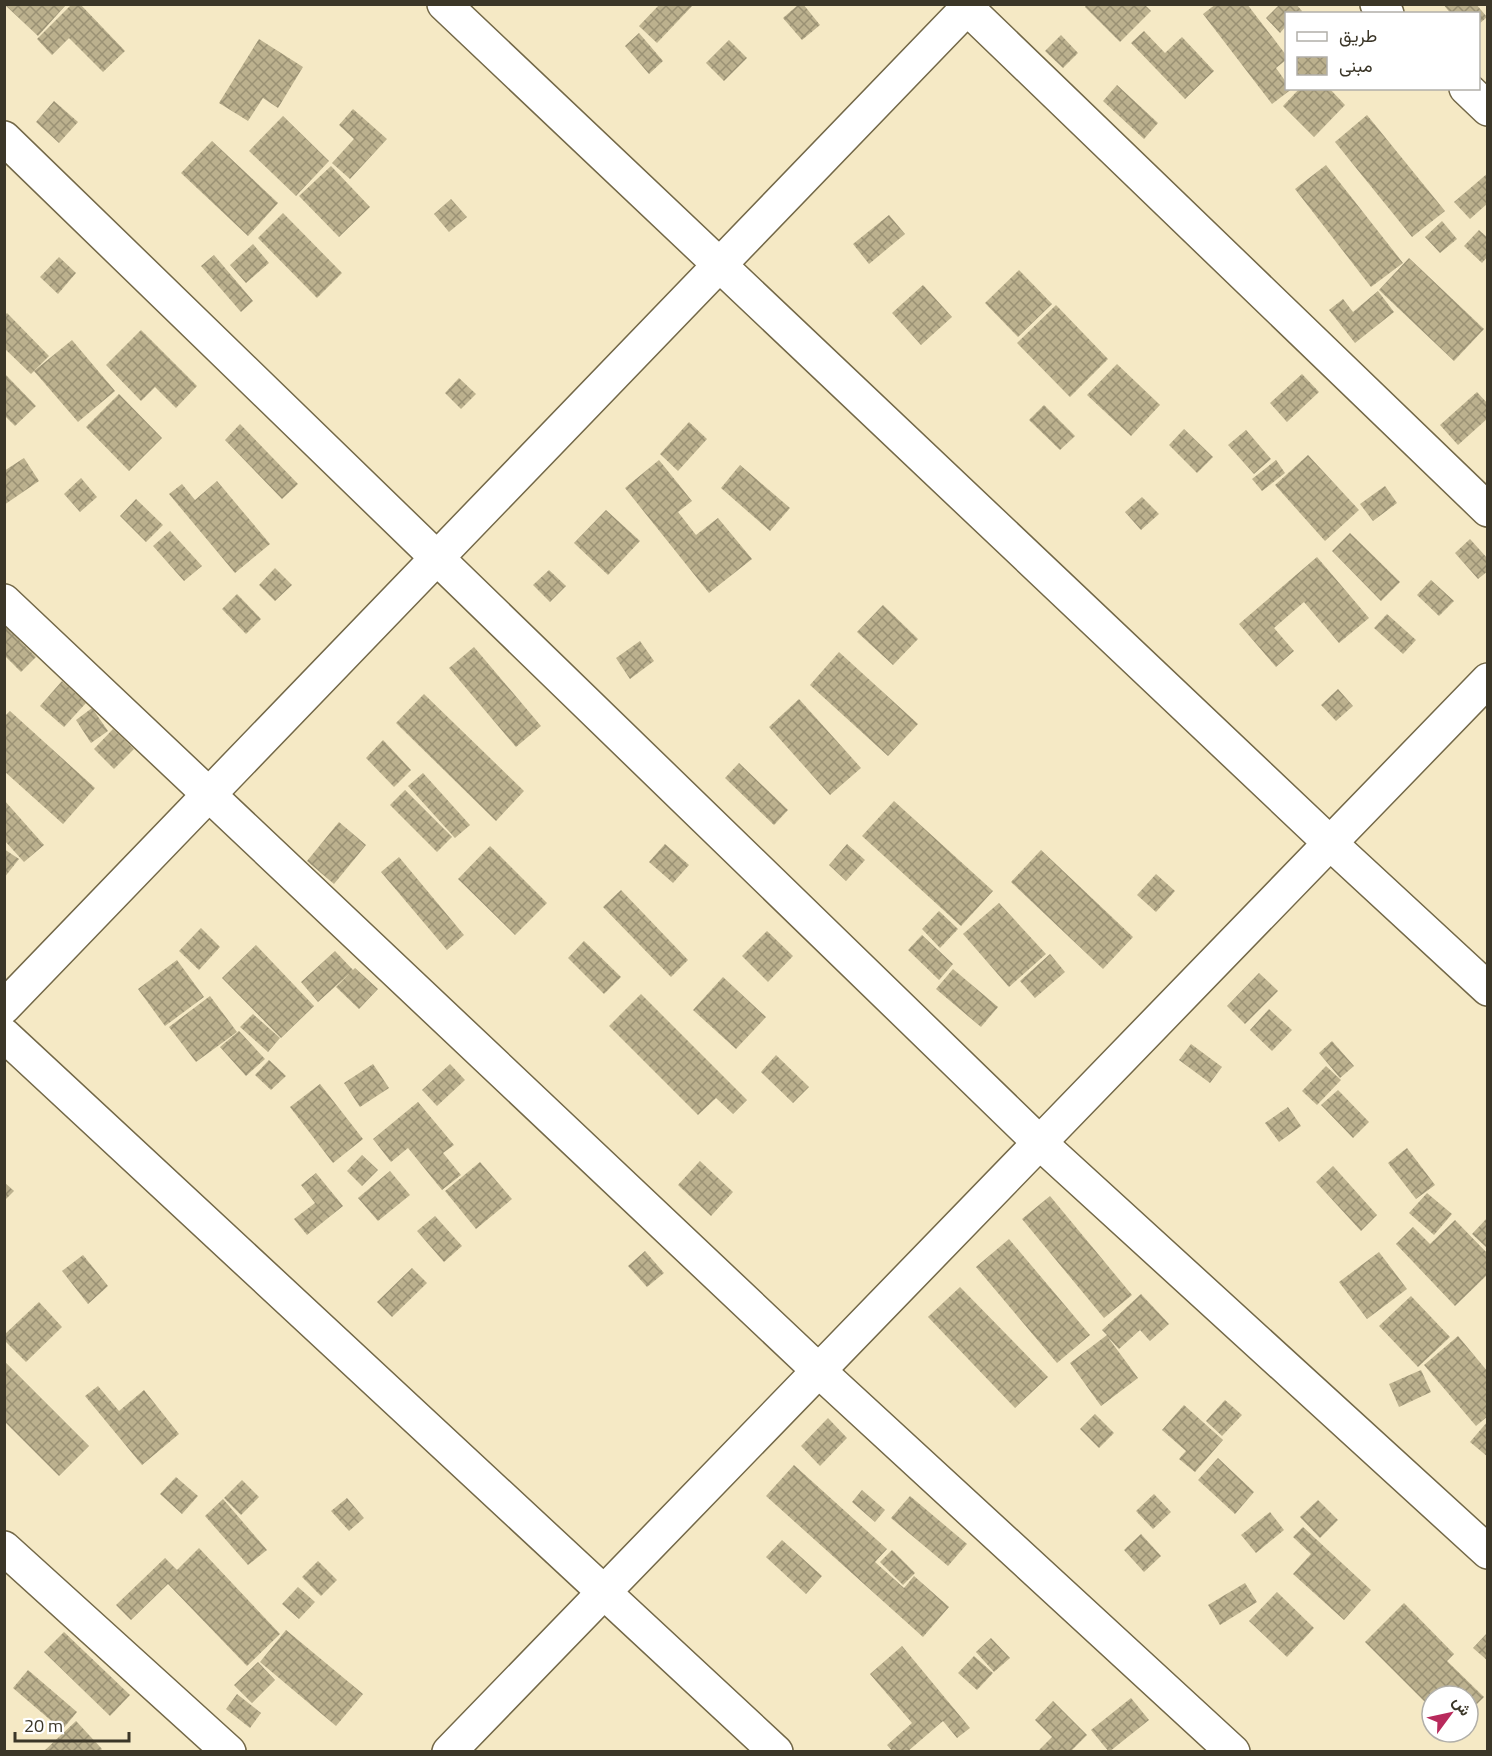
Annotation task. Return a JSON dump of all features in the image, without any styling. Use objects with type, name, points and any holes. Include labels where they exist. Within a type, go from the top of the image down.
[{"type":"street","points":[[444,4],[1330,843],[1488,989]]},
{"type":"street","points":[[4,1007],[967,6],[1488,510]]},
{"type":"street","points":[[1468,90],[1488,109]]},
{"type":"street","points":[[4,138],[1040,1143],[1488,1552]]},
{"type":"street","points":[[4,601],[819,1371],[1233,1752]]},
{"type":"street","points":[[449,1752],[1488,680]]},
{"type":"street","points":[[4,1035],[776,1752]]},
{"type":"street","points":[[4,1548],[229,1752]]},
{"type":"building","points":[[4,4],[63,4],[65,6],[38,36]]},
{"type":"building","points":[[72,4],[80,4],[125,51],[103,72],[69,38],[52,55],[37,39]]},
{"type":"building","points":[[660,4],[694,4],[657,43],[639,26]]},
{"type":"building","points":[[799,4],[803,4],[820,25],[802,40],[783,18]]},
{"type":"building","points":[[1087,4],[1144,4],[1151,11],[1120,42],[1085,7]]},
{"type":"building","points":[[1216,4],[1247,4],[1285,54],[1285,61],[1276,68],[1285,81],[1285,90],[1290,90],[1272,104],[1203,14]]},
{"type":"building","points":[[1280,4],[1296,4],[1302,11],[1285,12],[1285,27],[1280,33],[1266,18]]},
{"type":"building","points":[[1443,4],[1476,4],[1487,17],[1480,23],[1480,12],[1449,12]]},
{"type":"building","points":[[1144,31],[1165,53],[1182,37],[1214,71],[1185,99],[1131,43]]},
{"type":"building","points":[[639,33],[663,61],[649,74],[625,46]]},
{"type":"building","points":[[1061,35],[1078,53],[1063,68],[1045,51]]},
{"type":"building","points":[[259,39],[303,67],[278,108],[263,98],[248,121],[219,103]]},
{"type":"building","points":[[729,40],[747,58],[724,81],[706,63]]},
{"type":"building","points":[[1117,85],[1158,123],[1144,139],[1103,101]]},
{"type":"building","points":[[1298,90],[1331,90],[1345,105],[1314,137],[1283,106]]},
{"type":"building","points":[[54,101],[78,122],[59,143],[36,122]]},
{"type":"building","points":[[353,109],[387,139],[350,179],[332,163],[354,139],[339,125]]},
{"type":"building","points":[[1367,115],[1445,211],[1412,237],[1335,142]]},
{"type":"building","points":[[283,116],[329,161],[296,196],[249,151]]},
{"type":"building","points":[[212,141],[278,203],[248,236],[181,173]]},
{"type":"building","points":[[1326,165],[1403,263],[1371,287],[1295,189]]},
{"type":"building","points":[[331,166],[370,207],[339,237],[299,196]]},
{"type":"building","points":[[1488,173],[1488,203],[1470,219],[1454,202]]},
{"type":"building","points":[[451,199],[467,217],[449,232],[434,214]]},
{"type":"building","points":[[283,213],[342,273],[317,298],[258,238]]},
{"type":"building","points":[[889,215],[905,234],[869,264],[853,244]]},
{"type":"building","points":[[1442,221],[1457,239],[1440,253],[1425,237]]},
{"type":"building","points":[[1479,230],[1488,238],[1488,256],[1482,263],[1464,246]]},
{"type":"building","points":[[253,244],[269,263],[246,283],[230,265]]},
{"type":"building","points":[[214,255],[253,301],[241,312],[201,266]]},
{"type":"building","points":[[59,257],[76,273],[58,294],[40,277]]},
{"type":"building","points":[[1409,258],[1484,329],[1454,361],[1379,290]]},
{"type":"building","points":[[1019,270],[1052,304],[1018,337],[985,303]]},
{"type":"building","points":[[923,285],[952,317],[921,345],[892,313]]},
{"type":"building","points":[[1378,291],[1394,312],[1355,343],[1329,310],[1343,299],[1353,312]]},
{"type":"building","points":[[1056,305],[1108,359],[1070,397],[1017,343]]},
{"type":"building","points":[[7,313],[49,356],[31,374],[4,348],[4,316]]},
{"type":"building","points":[[141,330],[197,386],[176,408],[155,387],[141,401],[106,365]]},
{"type":"building","points":[[72,340],[115,391],[78,422],[34,371]]},
{"type":"building","points":[[1117,364],[1160,405],[1131,436],[1087,395]]},
{"type":"building","points":[[4,373],[36,406],[15,426],[4,415]]},
{"type":"building","points":[[1302,374],[1319,392],[1287,422],[1270,403]]},
{"type":"building","points":[[459,378],[476,394],[461,409],[445,393]]},
{"type":"building","points":[[1477,392],[1488,404],[1488,418],[1458,445],[1440,425]]},
{"type":"building","points":[[119,394],[162,438],[129,471],[86,427]]},
{"type":"building","points":[[1044,405],[1075,436],[1060,450],[1029,420]]},
{"type":"building","points":[[689,422],[707,439],[678,471],[660,454]]},
{"type":"building","points":[[240,424],[298,484],[282,499],[225,440]]},
{"type":"building","points":[[1184,429],[1213,457],[1197,473],[1169,445]]},
{"type":"building","points":[[1246,430],[1271,459],[1254,474],[1228,445]]},
{"type":"building","points":[[1308,455],[1359,510],[1325,541],[1275,485]]},
{"type":"building","points":[[24,458],[39,481],[4,505],[4,471]]},
{"type":"building","points":[[659,460],[692,501],[678,512],[696,535],[718,518],[752,559],[709,593],[625,488]]},
{"type":"building","points":[[1276,460],[1285,473],[1262,491],[1252,479]]},
{"type":"building","points":[[740,465],[790,508],[770,531],[721,488]]},
{"type":"building","points":[[81,478],[97,497],[80,512],[64,494]]},
{"type":"building","points":[[217,481],[270,544],[235,573],[169,494],[182,484],[195,500]]},
{"type":"building","points":[[1385,486],[1397,503],[1373,521],[1360,504]]},
{"type":"building","points":[[1142,497],[1159,514],[1141,530],[1125,512]]},
{"type":"building","points":[[136,499],[163,525],[146,542],[120,516]]},
{"type":"building","points":[[606,510],[640,541],[608,575],[574,543]]},
{"type":"building","points":[[170,531],[202,566],[184,581],[153,546]]},
{"type":"building","points":[[1350,533],[1400,582],[1381,601],[1332,551]]},
{"type":"building","points":[[1470,539],[1488,559],[1488,571],[1478,579],[1455,553]]},
{"type":"building","points":[[1317,557],[1369,618],[1339,643],[1304,602],[1274,628],[1294,651],[1276,667],[1239,624]]},
{"type":"building","points":[[275,568],[292,585],[275,601],[259,585]]},
{"type":"building","points":[[549,570],[566,586],[550,602],[533,585]]},
{"type":"building","points":[[1431,580],[1454,601],[1439,616],[1417,595]]},
{"type":"building","points":[[237,594],[261,619],[246,634],[222,609]]},
{"type":"building","points":[[883,605],[918,639],[893,665],[857,632]]},
{"type":"building","points":[[1387,614],[1416,640],[1403,654],[1374,628]]},
{"type":"building","points":[[6,627],[36,657],[21,672],[4,655],[4,629]]},
{"type":"building","points":[[640,641],[654,661],[630,679],[616,658]]},
{"type":"building","points":[[474,647],[541,726],[516,747],[449,668]]},
{"type":"building","points":[[839,652],[918,724],[888,756],[810,685]]},
{"type":"building","points":[[62,681],[86,703],[64,727],[40,706]]},
{"type":"building","points":[[1338,689],[1353,706],[1336,721],[1321,705]]},
{"type":"building","points":[[424,694],[524,791],[496,821],[396,723]]},
{"type":"building","points":[[799,699],[861,768],[830,795],[769,727]]},
{"type":"building","points":[[92,708],[108,731],[91,743],[76,720]]},
{"type":"building","points":[[10,711],[95,788],[63,824],[4,771],[4,717]]},
{"type":"building","points":[[113,729],[134,749],[114,769],[94,749]]},
{"type":"building","points":[[383,740],[411,770],[394,787],[366,758]]},
{"type":"building","points":[[739,763],[788,810],[774,825],[725,778]]},
{"type":"building","points":[[423,773],[470,825],[455,838],[408,786]]},
{"type":"building","points":[[405,790],[452,837],[437,852],[390,805]]},
{"type":"building","points":[[4,800],[44,845],[24,862],[4,840]]},
{"type":"building","points":[[894,801],[993,891],[961,926],[862,836]]},
{"type":"building","points":[[339,822],[366,845],[334,884],[307,861]]},
{"type":"building","points":[[665,844],[689,865],[673,883],[649,862]]},
{"type":"building","points":[[847,844],[865,860],[846,881],[829,865]]},
{"type":"building","points":[[490,846],[547,903],[515,935],[458,879]]},
{"type":"building","points":[[4,849],[19,859],[4,878]]},
{"type":"building","points":[[1041,850],[1133,937],[1103,969],[1011,882]]},
{"type":"building","points":[[399,857],[464,935],[447,950],[381,872]]},
{"type":"building","points":[[1156,874],[1175,891],[1156,912],[1137,895]]},
{"type":"building","points":[[621,890],[688,960],[671,977],[603,907]]},
{"type":"building","points":[[999,903],[1046,954],[1009,987],[963,934]]},
{"type":"building","points":[[939,911],[958,929],[940,948],[922,929]]},
{"type":"building","points":[[201,928],[220,947],[199,970],[179,951]]},
{"type":"building","points":[[767,931],[793,956],[768,982],[742,956]]},
{"type":"building","points":[[922,935],[953,964],[939,980],[908,950]]},
{"type":"building","points":[[584,941],[621,977],[604,994],[568,958]]},
{"type":"building","points":[[256,945],[314,1006],[281,1038],[222,978]]},
{"type":"building","points":[[335,951],[353,970],[355,968],[378,989],[359,1009],[336,987],[350,973],[318,1002],[301,982]]},
{"type":"building","points":[[1050,954],[1065,972],[1035,998],[1020,981]]},
{"type":"building","points":[[177,960],[204,997],[165,1026],[138,989]]},
{"type":"building","points":[[953,969],[998,1007],[981,1027],[936,989]]},
{"type":"building","points":[[1259,973],[1278,991],[1245,1024],[1227,1006]]},
{"type":"building","points":[[723,977],[766,1017],[736,1049],[693,1010]]},
{"type":"building","points":[[641,994],[747,1100],[733,1114],[716,1098],[698,1115],[609,1026]]},
{"type":"building","points":[[210,996],[237,1032],[196,1062],[169,1027]]},
{"type":"building","points":[[1269,1009],[1292,1030],[1272,1051],[1250,1030]]},
{"type":"building","points":[[253,1014],[280,1038],[268,1052],[240,1027]]},
{"type":"building","points":[[239,1031],[265,1059],[246,1076],[220,1047]]},
{"type":"building","points":[[1332,1041],[1354,1066],[1340,1078],[1319,1053]]},
{"type":"building","points":[[1191,1044],[1222,1067],[1210,1083],[1179,1060]]},
{"type":"building","points":[[776,1055],[809,1087],[793,1103],[761,1072]]},
{"type":"building","points":[[269,1060],[286,1076],[271,1090],[255,1075]]},
{"type":"building","points":[[373,1064],[389,1088],[360,1107],[344,1083]]},
{"type":"building","points":[[450,1064],[465,1080],[437,1106],[422,1090]]},
{"type":"building","points":[[1326,1066],[1341,1080],[1317,1105],[1302,1091]]},
{"type":"building","points":[[320,1084],[363,1139],[333,1163],[290,1107]]},
{"type":"building","points":[[1338,1090],[1369,1122],[1353,1138],[1321,1105]]},
{"type":"building","points":[[418,1102],[454,1145],[443,1153],[461,1175],[442,1190],[408,1148],[391,1162],[373,1139]]},
{"type":"building","points":[[1288,1107],[1301,1126],[1279,1142],[1265,1123]]},
{"type":"building","points":[[1407,1148],[1435,1185],[1416,1199],[1388,1163]]},
{"type":"building","points":[[362,1155],[378,1170],[362,1186],[347,1171]]},
{"type":"building","points":[[700,1161],[733,1192],[711,1216],[678,1185]]},
{"type":"building","points":[[480,1162],[512,1199],[476,1229],[445,1191]]},
{"type":"building","points":[[1333,1166],[1377,1215],[1361,1231],[1316,1182]]},
{"type":"building","points":[[390,1171],[410,1195],[378,1221],[358,1198]]},
{"type":"building","points":[[316,1173],[343,1206],[307,1235],[294,1219],[315,1203],[301,1185]]},
{"type":"building","points":[[4,1182],[14,1191],[4,1201]]},
{"type":"building","points":[[1427,1193],[1452,1214],[1434,1235],[1409,1213]]},
{"type":"building","points":[[1050,1196],[1132,1295],[1104,1318],[1022,1219]]},
{"type":"building","points":[[435,1216],[462,1246],[444,1262],[417,1231]]},
{"type":"building","points":[[1488,1217],[1488,1249],[1472,1234]]},
{"type":"building","points":[[1455,1220],[1488,1254],[1488,1274],[1455,1306],[1396,1244],[1413,1227],[1430,1244]]},
{"type":"building","points":[[1009,1239],[1090,1335],[1057,1363],[976,1267]]},
{"type":"building","points":[[645,1251],[664,1273],[647,1287],[628,1266]]},
{"type":"building","points":[[1379,1252],[1407,1289],[1367,1319],[1339,1282]]},
{"type":"building","points":[[83,1255],[108,1286],[88,1304],[62,1271]]},
{"type":"building","points":[[412,1268],[427,1283],[392,1317],[377,1302]]},
{"type":"building","points":[[960,1287],[1048,1377],[1015,1408],[928,1317]]},
{"type":"building","points":[[1141,1294],[1169,1324],[1150,1341],[1140,1330],[1119,1349],[1107,1336],[1138,1378],[1101,1406],[1070,1363],[1107,1335],[1102,1330]]},
{"type":"building","points":[[1411,1296],[1450,1337],[1418,1367],[1379,1326]]},
{"type":"building","points":[[39,1302],[62,1327],[26,1362],[4,1340],[4,1335]]},
{"type":"building","points":[[1458,1336],[1488,1372],[1488,1416],[1476,1426],[1424,1365]]},
{"type":"building","points":[[4,1361],[89,1446],[59,1476],[4,1421]]},
{"type":"building","points":[[1421,1370],[1431,1392],[1399,1407],[1389,1384]]},
{"type":"building","points":[[98,1386],[119,1411],[144,1390],[179,1434],[142,1465],[85,1396]]},
{"type":"building","points":[[1225,1400],[1242,1415],[1222,1436],[1206,1421]]},
{"type":"building","points":[[1184,1405],[1223,1440],[1195,1472],[1179,1459],[1186,1451],[1162,1430]]},
{"type":"building","points":[[1095,1414],[1114,1433],[1099,1448],[1080,1429]]},
{"type":"building","points":[[828,1418],[847,1438],[820,1466],[801,1446]]},
{"type":"building","points":[[1488,1421],[1488,1457],[1470,1442]]},
{"type":"building","points":[[1218,1458],[1254,1492],[1235,1514],[1198,1480]]},
{"type":"building","points":[[794,1465],[887,1549],[875,1562],[904,1588],[914,1576],[949,1607],[923,1637],[766,1496]]},
{"type":"building","points":[[176,1477],[198,1496],[182,1514],[160,1494]]},
{"type":"building","points":[[242,1480],[259,1497],[241,1515],[224,1498]]},
{"type":"building","points":[[862,1490],[885,1510],[875,1522],[852,1502]]},
{"type":"building","points":[[1154,1494],[1171,1512],[1153,1529],[1136,1511]]},
{"type":"building","points":[[910,1496],[967,1544],[948,1566],[891,1518]]},
{"type":"building","points":[[347,1498],[364,1518],[349,1531],[331,1511]]},
{"type":"building","points":[[223,1499],[267,1550],[248,1565],[205,1516]]},
{"type":"building","points":[[1318,1500],[1338,1520],[1320,1538],[1300,1517]]},
{"type":"building","points":[[1270,1512],[1284,1530],[1256,1553],[1241,1535]]},
{"type":"building","points":[[1303,1527],[1371,1590],[1344,1620],[1293,1574],[1311,1554],[1293,1537]]},
{"type":"building","points":[[1141,1534],[1161,1556],[1144,1572],[1124,1550]]},
{"type":"building","points":[[782,1540],[822,1576],[806,1594],[766,1557]]},
{"type":"building","points":[[199,1548],[280,1634],[247,1666],[168,1584],[131,1620],[116,1605],[165,1558],[177,1570]]},
{"type":"building","points":[[892,1550],[915,1573],[903,1585],[880,1562]]},
{"type":"building","points":[[318,1561],[337,1580],[321,1596],[302,1577]]},
{"type":"building","points":[[1245,1583],[1257,1602],[1220,1625],[1208,1605]]},
{"type":"building","points":[[298,1587],[315,1602],[299,1619],[282,1604]]},
{"type":"building","points":[[1277,1592],[1314,1628],[1287,1657],[1249,1621]]},
{"type":"building","points":[[1404,1603],[1454,1654],[1447,1661],[1471,1684],[1420,1684],[1420,1697],[1365,1642]]},
{"type":"building","points":[[286,1630],[363,1694],[336,1726],[260,1662]]},
{"type":"building","points":[[64,1632],[130,1695],[110,1716],[44,1652]]},
{"type":"building","points":[[1488,1632],[1488,1661],[1473,1648]]},
{"type":"building","points":[[991,1638],[1010,1658],[994,1672],[976,1652]]},
{"type":"building","points":[[902,1646],[970,1728],[957,1738],[943,1721],[907,1752],[893,1752],[887,1745],[912,1723],[870,1674]]},
{"type":"building","points":[[974,1656],[993,1673],[977,1690],[958,1673]]},
{"type":"building","points":[[258,1662],[275,1680],[252,1703],[234,1685]]},
{"type":"building","points":[[28,1670],[77,1712],[62,1730],[13,1688]]},
{"type":"building","points":[[237,1694],[261,1713],[250,1728],[226,1709]]},
{"type":"building","points":[[1131,1698],[1149,1720],[1109,1752],[1091,1730]]},
{"type":"building","points":[[1053,1701],[1087,1735],[1070,1752],[1037,1752],[1052,1737],[1035,1720]]},
{"type":"building","points":[[76,1721],[102,1749],[99,1752],[43,1752]]}]
